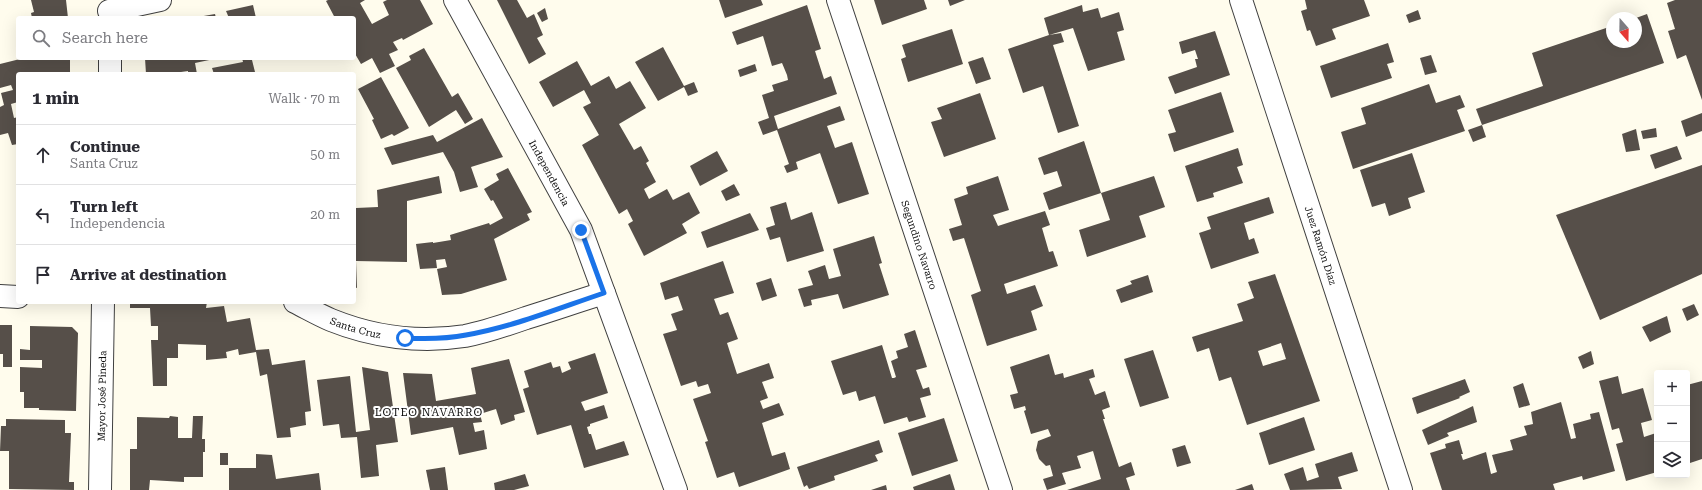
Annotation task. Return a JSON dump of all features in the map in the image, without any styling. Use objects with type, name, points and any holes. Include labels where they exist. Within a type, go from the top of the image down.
[{"type":"street","points":[[109,10],[160,0]]},
{"type":"street","name":"Independencia","points":[[454,0],[581,230],[676,490]]},
{"type":"street","name":"Segundino Navarro","points":[[838,0],[1001,490]]},
{"type":"street","name":"Juez Ramón Díaz","points":[[1241,0],[1401,490]]},
{"type":"street","points":[[110,60],[110,72]]},
{"type":"street","name":"Santa Cruz","points":[[300,304],[330,320],[376,334],[405,338],[433,339],[466,336],[604,293]]},
{"type":"street","points":[[0,296],[16,297]]},
{"type":"street","name":"Mayor José Pineda","points":[[100,490],[103,304]]},
{"type":"building","points":[[31,0],[66,0],[68,16],[32,16],[31,13],[34,12]]},
{"type":"building","points":[[365,0],[360,3],[372,24],[389,15],[383,2],[387,0],[420,0],[433,24],[403,40],[402,38],[393,42],[398,50],[389,54],[395,66],[380,73],[372,58],[361,64],[356,55],[356,16],[334,16],[326,1]]},
{"type":"building","points":[[497,0],[517,0],[527,18],[534,14],[543,35],[537,38],[546,54],[529,64]]},
{"type":"building","points":[[719,0],[761,0],[763,5],[725,18]]},
{"type":"building","points":[[874,0],[924,0],[927,9],[882,25]]},
{"type":"building","points":[[948,0],[965,0],[950,6]]},
{"type":"building","points":[[1305,0],[1364,0],[1370,16],[1332,29],[1336,39],[1316,46],[1310,30],[1307,31],[1301,11],[1307,9]]},
{"type":"building","points":[[1675,0],[1702,0],[1702,100],[1686,55],[1677,59],[1668,31],[1675,29],[1667,3]]},
{"type":"building","points":[[253,5],[256,16],[228,16],[226,11]]},
{"type":"building","points":[[807,5],[821,49],[815,51],[824,79],[831,76],[837,94],[774,116],[778,129],[840,106],[845,120],[827,126],[835,148],[852,142],[869,194],[838,204],[820,153],[796,162],[798,169],[787,173],[784,166],[789,164],[777,130],[763,135],[758,122],[769,118],[762,95],[774,91],[772,85],[788,80],[787,75],[782,63],[772,66],[763,36],[737,45],[732,32]]},
{"type":"building","points":[[1082,5],[1083,12],[1098,8],[1101,18],[1119,12],[1124,30],[1117,32],[1125,60],[1088,71],[1073,28],[1049,35],[1044,18]]},
{"type":"building","points":[[545,8],[548,19],[542,22],[537,13]]},
{"type":"building","points":[[1418,10],[1421,19],[1409,23],[1406,15]]},
{"type":"building","points":[[215,14],[216,16],[204,16]]},
{"type":"building","points":[[1647,14],[1664,63],[1482,125],[1476,109],[1543,86],[1532,53],[1606,28],[1606,48],[1642,48],[1642,16]]},
{"type":"building","points":[[952,29],[963,64],[908,82],[901,59],[906,57],[902,45]]},
{"type":"building","points":[[1215,31],[1230,75],[1175,94],[1168,77],[1197,67],[1195,59],[1198,59],[1195,50],[1182,54],[1179,42]]},
{"type":"building","points":[[1061,33],[1064,42],[1053,45],[1079,126],[1058,133],[1043,86],[1023,93],[1008,49],[1049,35]]},
{"type":"building","points":[[1388,43],[1394,62],[1387,64],[1392,78],[1331,98],[1320,66]]},
{"type":"building","points":[[663,47],[684,86],[694,82],[698,92],[688,96],[684,87],[658,101],[635,62]]},
{"type":"building","points":[[424,48],[452,97],[458,93],[473,119],[465,124],[456,110],[429,127],[396,68],[411,60],[409,56]]},
{"type":"building","points":[[1431,55],[1437,72],[1425,75],[1420,58]]},
{"type":"building","points":[[983,57],[991,79],[976,84],[968,62]]},
{"type":"building","points":[[16,60],[70,60],[70,72],[16,72],[16,103],[11,104],[14,118],[16,118],[16,144],[12,145],[8,133],[0,135],[0,107],[4,105],[1,93],[13,90],[11,85],[0,88],[0,64]]},
{"type":"building","points":[[145,60],[209,60],[195,63],[197,72],[146,72]]},
{"type":"building","points":[[242,60],[252,60],[255,72],[213,72],[212,68],[243,62]]},
{"type":"building","points":[[577,61],[591,86],[609,76],[616,89],[630,81],[646,108],[619,124],[634,150],[641,146],[649,161],[646,163],[656,182],[644,189],[649,199],[667,189],[673,200],[689,192],[700,213],[682,224],[687,233],[644,256],[628,224],[633,221],[627,209],[619,214],[582,145],[599,135],[583,107],[591,103],[584,90],[553,107],[539,82]]},
{"type":"building","points":[[755,64],[757,71],[740,77],[738,70]]},
{"type":"building","points":[[381,77],[409,128],[394,136],[392,134],[381,139],[372,120],[374,119],[358,89]]},
{"type":"building","points":[[1429,84],[1436,103],[1460,95],[1465,107],[1457,110],[1465,131],[1353,169],[1341,132],[1366,124],[1361,108]]},
{"type":"building","points":[[1221,92],[1234,132],[1174,152],[1168,134],[1176,132],[1168,110]]},
{"type":"building","points":[[980,93],[996,139],[944,157],[931,122],[942,119],[937,108]]},
{"type":"building","points":[[1702,113],[1702,131],[1686,137],[1681,121]]},
{"type":"building","points":[[482,118],[503,157],[471,167],[478,187],[460,192],[454,172],[443,152],[392,165],[384,148],[433,135],[437,142]]},
{"type":"building","points":[[1482,125],[1486,137],[1473,142],[1468,130]]},
{"type":"building","points":[[1656,128],[1657,137],[1643,139],[1641,131]]},
{"type":"building","points":[[1636,129],[1640,150],[1626,152],[1622,134]]},
{"type":"building","points":[[1084,141],[1101,193],[1049,210],[1043,193],[1062,186],[1057,171],[1044,175],[1038,158]]},
{"type":"building","points":[[1677,146],[1682,159],[1655,169],[1650,155]]},
{"type":"building","points":[[1238,148],[1243,165],[1237,167],[1243,183],[1213,193],[1214,197],[1197,202],[1185,166]]},
{"type":"building","points":[[717,151],[728,171],[700,186],[690,166]]},
{"type":"building","points":[[1412,153],[1425,192],[1408,198],[1411,208],[1389,216],[1385,203],[1372,207],[1360,170]]},
{"type":"building","points":[[1702,165],[1702,274],[1600,320],[1556,215]]},
{"type":"building","points":[[508,168],[532,212],[527,214],[530,220],[494,239],[507,280],[461,294],[442,295],[437,269],[447,267],[445,259],[436,260],[437,268],[420,269],[416,244],[451,240],[450,235],[489,223],[490,225],[503,218],[493,200],[491,201],[484,189],[499,180],[496,174]]},
{"type":"building","points":[[439,176],[442,193],[407,201],[407,262],[356,261],[356,208],[378,207],[377,190]]},
{"type":"building","points":[[998,176],[1009,210],[993,215],[998,226],[1045,211],[1050,225],[1042,228],[1049,252],[1053,251],[1058,266],[1004,284],[1007,294],[1035,285],[1043,306],[1031,311],[1037,330],[987,346],[971,295],[981,291],[964,238],[953,241],[949,229],[962,225],[954,199],[968,194],[966,187]]},
{"type":"building","points":[[1154,176],[1165,207],[1139,216],[1146,237],[1087,257],[1079,230],[1110,220],[1101,193]]},
{"type":"building","points":[[734,184],[740,195],[726,201],[721,191]]},
{"type":"building","points":[[1269,197],[1274,213],[1244,223],[1249,240],[1254,238],[1259,253],[1211,269],[1199,233],[1211,229],[1207,217]]},
{"type":"building","points":[[786,202],[791,220],[812,212],[824,251],[787,262],[780,237],[770,240],[766,228],[775,225],[770,207]]},
{"type":"building","points":[[750,213],[759,230],[707,248],[701,232]]},
{"type":"building","points":[[874,236],[882,263],[879,264],[889,295],[843,309],[838,294],[811,300],[812,305],[804,307],[798,289],[813,285],[808,271],[825,265],[829,279],[841,276],[833,249]]},
{"type":"building","points":[[356,261],[357,288],[356,288]]},
{"type":"building","points":[[723,261],[734,293],[714,299],[720,315],[728,312],[738,339],[727,343],[737,374],[769,363],[774,378],[762,382],[768,398],[760,401],[763,409],[779,403],[784,415],[762,423],[772,456],[785,452],[790,469],[739,487],[734,472],[717,478],[705,442],[708,441],[693,399],[711,393],[708,384],[698,387],[696,381],[681,386],[663,334],[677,330],[671,314],[683,310],[678,296],[665,300],[660,283]]},
{"type":"building","points":[[1275,274],[1320,401],[1247,425],[1231,377],[1219,381],[1209,348],[1197,352],[1192,337],[1243,321],[1237,304],[1254,298],[1248,282]],"holes":[[[1281,343],[1286,359],[1263,366],[1258,351]]]},
{"type":"building","points":[[1148,275],[1153,292],[1121,303],[1116,290],[1132,284],[1130,281]]},
{"type":"building","points":[[771,278],[777,296],[762,301],[756,283]]},
{"type":"building","points":[[130,304],[207,304],[206,308],[224,306],[227,322],[250,318],[256,350],[269,349],[272,365],[305,360],[311,411],[305,412],[306,425],[290,428],[291,437],[277,438],[267,374],[260,376],[256,352],[239,355],[238,349],[226,352],[227,358],[206,360],[206,345],[178,344],[178,358],[167,358],[167,386],[153,386],[151,340],[158,340],[158,326],[151,326],[150,308],[130,308]]},
{"type":"building","points":[[1694,304],[1699,315],[1687,321],[1682,309]]},
{"type":"building","points":[[1667,316],[1671,332],[1650,342],[1642,327]]},
{"type":"building","points":[[0,325],[12,325],[12,367],[3,367],[3,354],[0,354]]},
{"type":"building","points":[[30,326],[72,327],[78,333],[76,411],[24,408],[24,392],[20,392],[20,367],[42,368],[42,360],[20,360],[20,349],[30,350]]},
{"type":"building","points":[[915,330],[927,367],[916,370],[923,389],[929,387],[931,395],[920,398],[926,417],[909,422],[907,417],[884,424],[875,396],[859,401],[856,391],[843,395],[831,361],[882,345],[892,378],[894,378],[896,377],[891,361],[898,358],[896,351],[908,347],[904,334]]},
{"type":"building","points":[[1153,350],[1169,398],[1140,407],[1124,359]]},
{"type":"building","points":[[1591,351],[1594,364],[1583,369],[1578,357]]},
{"type":"building","points":[[595,353],[608,393],[581,402],[585,411],[604,405],[608,418],[590,424],[590,426],[587,427],[589,434],[591,434],[596,450],[624,441],[629,455],[584,468],[571,425],[537,435],[523,389],[529,387],[524,371],[551,362],[553,368],[560,366],[562,373],[571,369],[568,362]]},
{"type":"building","points":[[1049,354],[1055,375],[1063,373],[1064,378],[1093,369],[1095,377],[1089,379],[1095,395],[1105,391],[1110,407],[1102,410],[1105,419],[1103,419],[1119,467],[1131,462],[1135,475],[1126,478],[1130,490],[1067,490],[1101,479],[1093,451],[1077,456],[1081,468],[1062,473],[1066,484],[1047,490],[1043,479],[1053,476],[1050,465],[1046,466],[1039,459],[1036,450],[1038,441],[1051,436],[1048,429],[1031,434],[1024,411],[1026,410],[1025,406],[1014,409],[1010,395],[1018,393],[1010,367]]},
{"type":"building","points":[[509,359],[525,412],[514,415],[515,420],[501,425],[496,409],[480,414],[482,422],[473,423],[475,432],[484,430],[487,449],[459,455],[453,427],[411,435],[403,373],[432,374],[436,401],[476,394],[471,368]]},
{"type":"building","points":[[362,367],[388,372],[398,442],[376,445],[379,476],[361,478],[357,437],[341,438],[339,424],[323,426],[317,380],[350,376],[356,432],[370,430]]},
{"type":"building","points":[[1618,376],[1622,394],[1643,388],[1652,420],[1641,423],[1644,437],[1654,434],[1654,473],[1626,481],[1616,444],[1623,442],[1619,428],[1612,430],[1599,381]]},
{"type":"building","points":[[1465,379],[1470,392],[1459,397],[1460,398],[1417,414],[1412,398]]},
{"type":"building","points":[[1702,381],[1702,459],[1690,463],[1690,406],[1690,384]]},
{"type":"building","points":[[1523,383],[1530,405],[1519,408],[1513,387]]},
{"type":"building","points":[[1561,402],[1571,439],[1576,438],[1573,424],[1591,419],[1590,414],[1599,412],[1615,471],[1583,480],[1582,476],[1553,484],[1555,490],[1442,490],[1430,453],[1446,448],[1445,444],[1459,440],[1463,460],[1486,452],[1491,474],[1497,472],[1492,455],[1513,450],[1510,440],[1527,435],[1524,426],[1533,424],[1531,412]]},
{"type":"building","points":[[1473,406],[1477,422],[1447,433],[1449,436],[1428,445],[1422,430]]},
{"type":"building","points":[[170,416],[178,417],[178,438],[192,438],[193,416],[203,416],[202,439],[205,439],[205,452],[203,452],[203,477],[184,477],[184,482],[150,480],[149,490],[130,490],[130,449],[137,449],[137,417],[169,418]]},
{"type":"building","points":[[1304,417],[1315,450],[1269,465],[1259,433]]},
{"type":"building","points":[[944,418],[958,461],[912,476],[898,433]]},
{"type":"building","points":[[6,419],[65,420],[65,433],[71,433],[69,482],[74,482],[74,490],[9,489],[9,451],[0,451],[1,426],[6,426]]},
{"type":"building","points":[[879,440],[883,452],[875,455],[878,461],[834,476],[835,480],[809,489],[807,485],[804,487],[797,467]]},
{"type":"building","points":[[1185,445],[1191,463],[1177,467],[1172,449]]},
{"type":"building","points":[[1352,452],[1358,471],[1338,477],[1342,489],[1290,490],[1284,474],[1303,467],[1307,481],[1319,477],[1315,464]]},
{"type":"building","points":[[220,453],[228,453],[228,465],[220,465]]},
{"type":"building","points":[[256,454],[272,455],[276,479],[319,473],[321,490],[229,490],[229,468],[256,468]]},
{"type":"building","points":[[445,467],[448,490],[430,490],[426,470]]},
{"type":"building","points":[[525,474],[529,486],[514,490],[495,490],[494,483]]},
{"type":"building","points":[[950,474],[955,490],[914,490],[913,487]]},
{"type":"building","points":[[1252,484],[1254,490],[1235,490]]},
{"type":"building","points":[[886,485],[887,490],[871,490]]},
{"type":"district","name":"LOTEO NAVARRO","points":[[429,412]]},
{"type":"route","points":[[405,338],[433,339],[466,336],[604,293],[581,230]]}]
